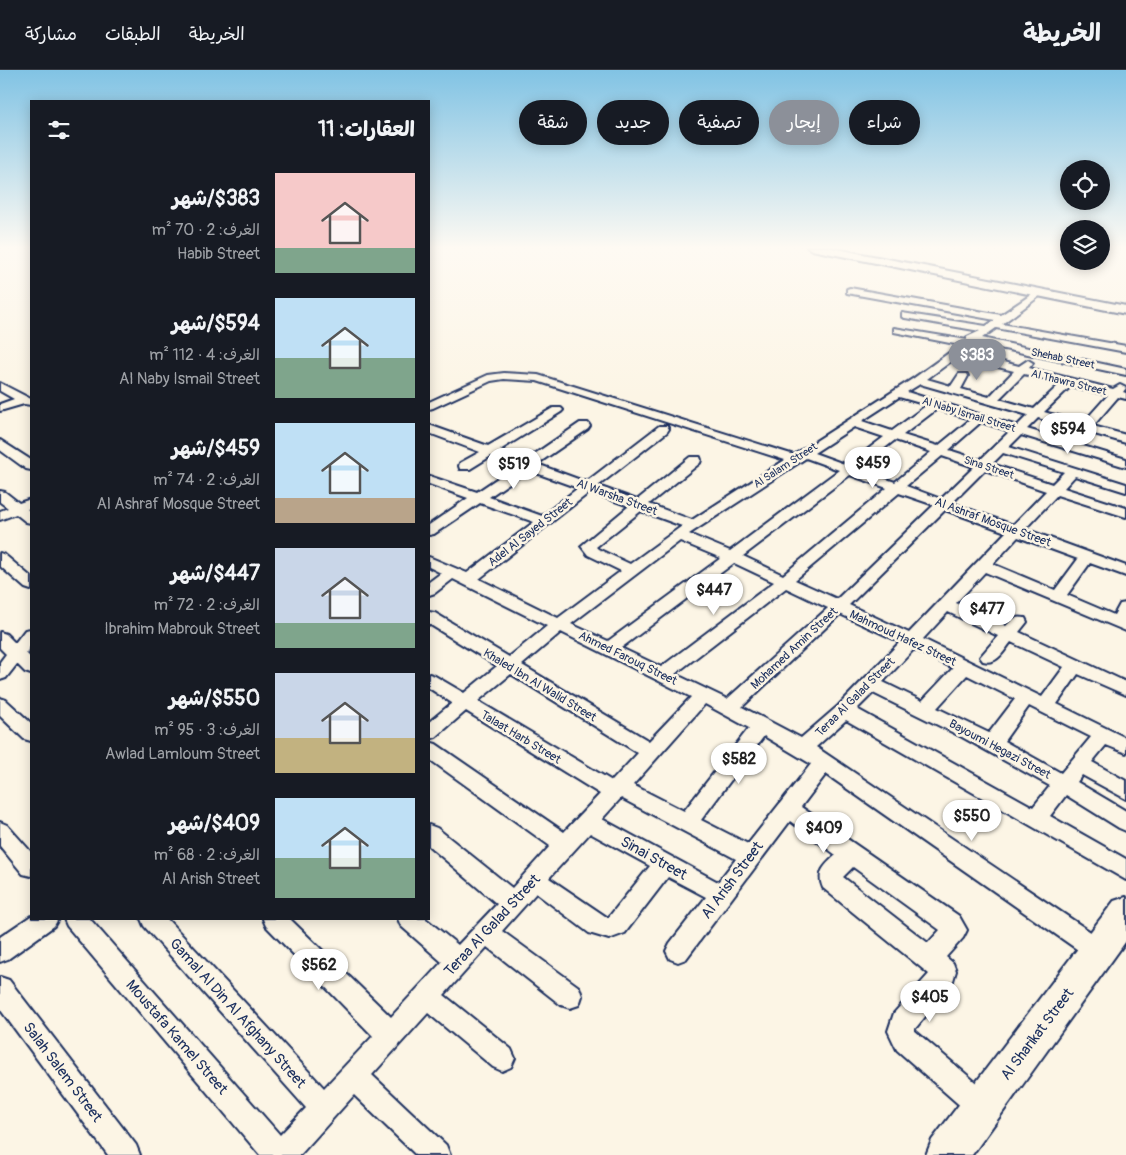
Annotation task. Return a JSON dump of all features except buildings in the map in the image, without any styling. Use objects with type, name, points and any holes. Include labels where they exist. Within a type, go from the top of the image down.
[{"type":"main road","name":"Al Sharikat Street","points":[[947,1155],[1126,912]]},
{"type":"street","points":[[883,298],[999,321],[1056,336],[1126,349]]},
{"type":"street","name":"Al Salam Street","points":[[430,731],[559,625],[678,535],[918,380],[969,341],[1031,298]]},
{"type":"street","points":[[1046,298],[1126,316]]},
{"type":"street","points":[[1051,298],[1126,310]]},
{"type":"street","points":[[967,302],[999,321]]},
{"type":"street","points":[[904,315],[999,321]]},
{"type":"street","name":"Shehab Street","points":[[897,330],[1038,353],[1126,372]]},
{"type":"street","points":[[991,401],[1056,336]]},
{"type":"street","name":"Al Thawra Street","points":[[950,356],[1018,374],[1068,382],[1120,395]]},
{"type":"street","points":[[430,406],[488,378],[504,376],[538,378],[799,456]]},
{"type":"street","points":[[954,390],[963,376]]},
{"type":"street","points":[[918,380],[1126,439]]},
{"type":"street","points":[[1085,428],[1120,395],[1126,380]]},
{"type":"street","name":"Mohamed Amin Street","points":[[729,708],[838,607],[1068,382]]},
{"type":"street","points":[[0,386],[27,401]]},
{"type":"street","name":"Al Naby Ismail Street","points":[[898,392],[1126,463]]},
{"type":"street","points":[[0,408],[27,401]]},
{"type":"street","points":[[609,649],[936,404]]},
{"type":"street","points":[[465,466],[557,410]]},
{"type":"street","points":[[662,675],[784,581],[980,418]]},
{"type":"street","name":"Sina Street","points":[[852,422],[984,466],[1013,470],[1054,489],[1120,511]]},
{"type":"street","points":[[430,530],[584,426]]},
{"type":"street","name":"Al Warsha Street","points":[[430,429],[693,525]]},
{"type":"street","name":"Adel Al Sayed Street","points":[[468,580],[663,429]]},
{"type":"street","points":[[0,444],[30,465]]},
{"type":"street","points":[[1001,448],[1126,488]]},
{"type":"street","name":"Al Ashraf Mosque Street","points":[[799,456],[848,470],[1126,571]]},
{"type":"street","points":[[632,570],[593,552],[588,546],[695,460]]},
{"type":"street","name":"Teraa Al Galad Street","points":[[803,748],[845,711],[1072,471]]},
{"type":"street","points":[[430,480],[544,521]]},
{"type":"street","points":[[1120,511],[1126,492]]},
{"type":"street","points":[[0,495],[25,506]]},
{"type":"street","points":[[0,516],[25,506]]},
{"type":"street","name":"Mahmoud Hafez Street","points":[[678,535],[733,557],[912,641],[1028,696],[1126,746]]},
{"type":"street","points":[[1058,597],[1087,557]]},
{"type":"street","points":[[0,558],[30,584]]},
{"type":"street","name":"Ahmed Farouq Street","points":[[430,562],[729,708],[803,748],[824,762]]},
{"type":"street","points":[[982,565],[1121,624],[1126,608]]},
{"type":"street","points":[[430,589],[451,572]]},
{"type":"street","points":[[946,605],[1014,628],[1076,665],[1126,689]]},
{"type":"street","name":"Khaled Ibn Al Walid Street","points":[[430,618],[651,751]]},
{"type":"street","points":[[989,657],[1014,628]]},
{"type":"street","points":[[0,674],[30,635]]},
{"type":"street","points":[[0,638],[30,667]]},
{"type":"street","points":[[1046,706],[1076,665]]},
{"type":"street","points":[[925,709],[965,667]]},
{"type":"street","name":"Talaat Harb Street","points":[[430,681],[464,703],[616,790],[750,855]]},
{"type":"street","name":"Bayoumi Hegazi Street","points":[[870,684],[992,743],[1064,783],[1126,822]]},
{"type":"street","name":"Teraa Al Galad Street","points":[[280,1155],[703,695]]},
{"type":"street","points":[[992,743],[1028,696]]},
{"type":"street","points":[[0,705],[30,733]]},
{"type":"street","points":[[845,711],[1126,870]]},
{"type":"street","points":[[687,823],[762,725]]},
{"type":"street","points":[[1036,818],[1104,734]]},
{"type":"street","points":[[430,749],[565,846]]},
{"type":"street","points":[[824,762],[1099,951]]},
{"type":"street","name":"Al Arish Street","points":[[678,950],[722,895],[786,808],[824,762]]},
{"type":"street","points":[[1079,764],[1126,791]]},
{"type":"street","points":[[786,808],[954,927],[955,930],[931,957],[927,957]]},
{"type":"street","name":"Sinai Street","points":[[587,821],[722,895]]},
{"type":"street","points":[[0,831],[30,866]]},
{"type":"street","points":[[430,835],[512,903]]},
{"type":"street","points":[[851,854],[831,874],[831,881],[944,971],[944,976],[903,1022],[901,1031],[906,1041],[983,1107]]},
{"type":"street","points":[[534,879],[603,929],[611,929],[617,925],[665,864]]},
{"type":"street","points":[[0,951],[45,920]]},
{"type":"street","name":"Moustafa Kamel Street","points":[[77,920],[280,1155]]},
{"type":"street","name":"Gamal Al Din Al Afghany Street","points":[[153,920],[324,1108]]},
{"type":"street","points":[[275,920],[391,1035]]},
{"type":"street","points":[[410,920],[459,961]]},
{"type":"street","points":[[485,932],[570,996]]},
{"type":"street","name":"Salah Salem Street","points":[[0,989],[126,1155]]},
{"type":"street","points":[[426,996],[502,1058]]},
{"type":"street","points":[[354,1076],[434,1154]]}]
